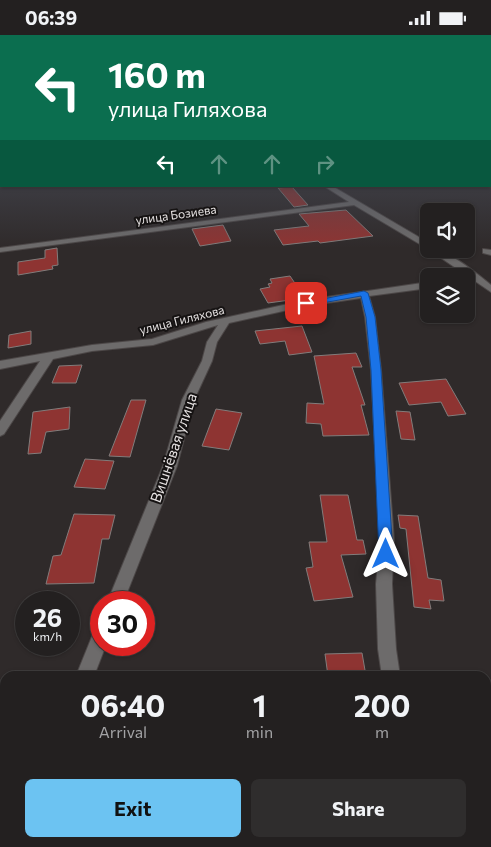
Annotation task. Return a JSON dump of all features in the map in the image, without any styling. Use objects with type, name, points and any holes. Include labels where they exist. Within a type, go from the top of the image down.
[{"type":"street","points":[[329,188],[420,242]]},
{"type":"street","name":"улица Бозиева","points":[[0,250],[356,203]]},
{"type":"street","points":[[446,258],[488,285]]},
{"type":"street","points":[[475,283],[488,285]]},
{"type":"street","name":"улица Гиляхова","points":[[0,365],[49,355],[153,342],[209,324],[224,323],[306,303],[420,286]]},
{"type":"street","points":[[364,293],[370,317],[376,370],[386,540],[384,584],[390,671]]},
{"type":"street","name":"Вишнёвая улица","points":[[121,591],[173,458],[188,400],[207,361],[212,342],[224,323]]},
{"type":"street","points":[[0,431],[49,355]]},
{"type":"street","points":[[87,671],[93,656]]},
{"type":"building","points":[[292,187],[308,205],[294,207],[278,188]]},
{"type":"building","points":[[346,210],[373,236],[320,243],[318,241],[283,245],[274,230],[309,226],[299,214]]},
{"type":"building","points":[[223,225],[231,241],[200,246],[192,229]]},
{"type":"building","points":[[57,248],[58,265],[52,266],[53,269],[18,275],[18,262],[45,258],[45,250]]},
{"type":"building","points":[[290,276],[305,298],[268,303],[260,289],[270,287],[268,284],[272,283],[270,279]]},
{"type":"building","points":[[302,326],[312,352],[289,355],[285,341],[260,344],[255,331]]},
{"type":"building","points":[[31,331],[31,344],[8,348],[9,335]]},
{"type":"building","points":[[356,353],[362,367],[352,367],[365,405],[361,405],[369,435],[323,436],[321,424],[306,423],[307,403],[324,404],[314,356]]},
{"type":"building","points":[[82,365],[76,383],[52,383],[59,366]]},
{"type":"building","points":[[446,379],[466,414],[448,416],[441,402],[409,405],[399,383]]},
{"type":"building","points":[[131,400],[146,400],[130,457],[109,456]]},
{"type":"building","points":[[70,407],[69,429],[46,432],[41,453],[28,454],[33,412]]},
{"type":"building","points":[[216,409],[242,413],[229,450],[202,446]]},
{"type":"building","points":[[396,411],[410,412],[415,440],[401,439]]},
{"type":"building","points":[[85,459],[114,461],[105,489],[74,487]]},
{"type":"building","points":[[320,495],[348,495],[357,540],[363,540],[366,554],[341,555],[353,597],[314,601],[306,568],[313,567],[309,542],[327,542]]},
{"type":"building","points":[[74,514],[115,515],[109,539],[102,539],[94,583],[46,584],[53,556],[61,555]]},
{"type":"building","points":[[398,515],[418,516],[428,578],[441,580],[444,601],[429,600],[431,609],[414,607],[406,529],[400,528]]},
{"type":"building","points":[[362,653],[365,671],[327,671],[325,654]]},
{"type":"route","points":[[306,303],[364,293],[370,317],[376,370],[386,554]]}]
